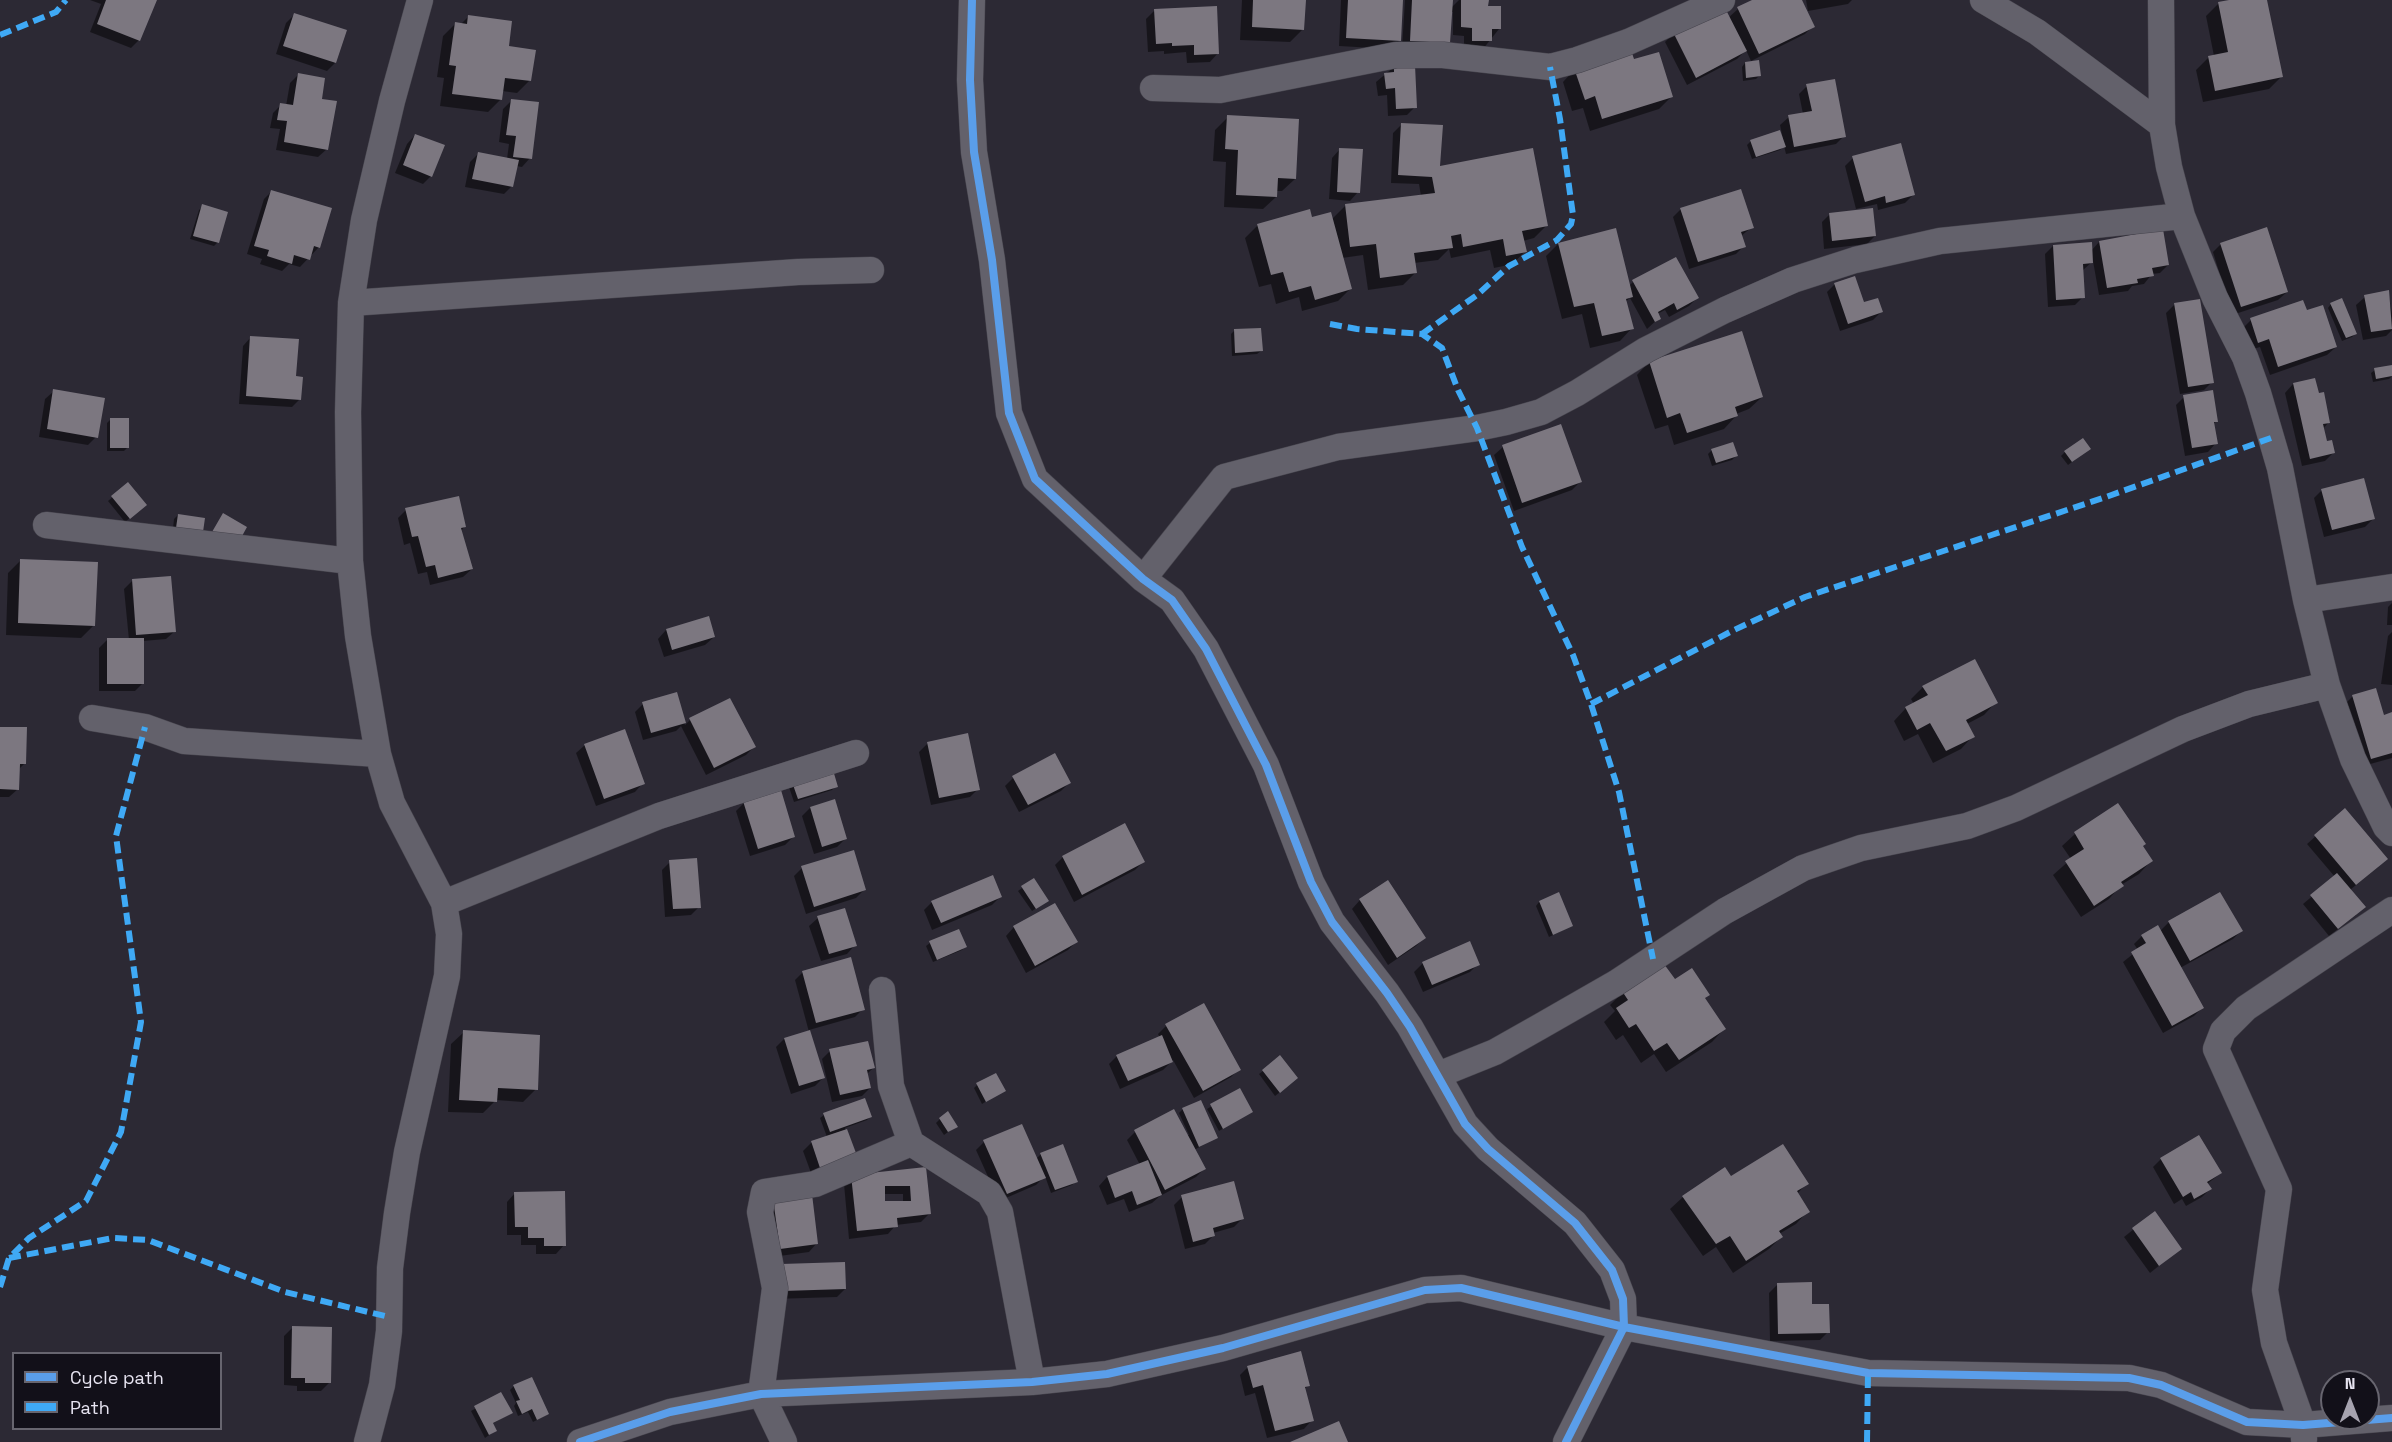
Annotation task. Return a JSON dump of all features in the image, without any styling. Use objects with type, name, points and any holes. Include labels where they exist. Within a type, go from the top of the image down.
[{"type":"street","points":[[367,1442],[382,1385],[386,1353],[390,1268],[397,1212],[407,1152],[447,976],[449,934],[444,903],[392,803],[378,754],[358,636],[350,561],[348,412],[351,303],[364,220],[392,101],[420,0]]},
{"type":"street","points":[[972,0],[970,80],[974,152],[992,260],[1009,412],[1035,479],[1143,579],[1172,600],[1206,649],[1266,765],[1311,882],[1332,922],[1387,993],[1438,1074],[1465,1124],[1488,1149],[1575,1223],[1612,1270],[1623,1299],[1624,1327],[1566,1442]]},
{"type":"street","points":[[1153,88],[1220,90],[1396,55],[1443,55],[1550,67],[1628,42],[1722,0]]},
{"type":"street","points":[[1983,0],[2037,32],[2162,125]]},
{"type":"street","points":[[2161,0],[2162,125],[2182,216],[2215,298],[2245,357],[2258,393],[2280,468],[2306,600],[2328,685],[2353,759],[2386,826],[2392,833]]},
{"type":"street","points":[[1143,579],[1224,477],[1338,447],[1477,428],[1541,412],[1577,393],[1646,350],[1725,310],[1793,280],[1855,260],[1940,241],[2182,216]]},
{"type":"street","points":[[351,303],[798,272],[871,270]]},
{"type":"street","points":[[46,525],[350,561]]},
{"type":"street","points":[[2306,600],[2392,587]]},
{"type":"street","points":[[1438,1074],[1495,1052],[1616,983],[1725,911],[1803,868],[1861,848],[1967,826],[2016,808],[2194,725],[2249,704],[2328,685]]},
{"type":"street","points":[[92,718],[145,727],[184,741],[378,754]]},
{"type":"street","points":[[444,903],[659,816],[856,753]]},
{"type":"street","points":[[2304,1434],[2274,1343],[2265,1290],[2279,1189],[2216,1049],[2223,1031],[2246,1008],[2392,910]]},
{"type":"street","points":[[882,990],[891,1086],[911,1143],[989,1193],[1000,1212],[1032,1382]]},
{"type":"street","points":[[784,1442],[761,1394],[775,1288],[760,1212],[764,1192],[815,1184],[911,1143]]},
{"type":"street","points":[[580,1442],[670,1412],[761,1394],[1032,1382],[1107,1374],[1223,1348],[1425,1290],[1461,1288],[1624,1327],[1868,1373],[2129,1378],[2161,1385],[2247,1422],[2304,1434],[2392,1418]]},
{"type":"building","points":[[106,0],[157,0],[140,41],[97,24]]},
{"type":"building","points":[[1253,0],[1306,0],[1304,30],[1252,27]]},
{"type":"building","points":[[1348,0],[1403,0],[1401,41],[1346,38]]},
{"type":"building","points":[[1412,0],[1453,0],[1450,43],[1410,41]]},
{"type":"building","points":[[1461,0],[1489,0],[1488,6],[1501,6],[1501,29],[1492,29],[1492,41],[1472,41],[1472,28],[1461,27]]},
{"type":"building","points":[[1752,0],[1802,0],[1815,27],[1759,54],[1737,7]]},
{"type":"building","points":[[2267,0],[2283,77],[2215,91],[2208,56],[2228,52],[2218,2]]},
{"type":"building","points":[[1217,6],[1219,54],[1194,55],[1194,45],[1156,44],[1154,9]]},
{"type":"building","points":[[1724,6],[1747,51],[1696,78],[1673,32]]},
{"type":"building","points":[[294,13],[347,30],[336,63],[283,46]]},
{"type":"building","points":[[468,15],[512,21],[509,46],[536,50],[531,81],[505,78],[502,100],[452,94],[456,66],[449,65],[455,22],[467,24]]},
{"type":"building","points":[[1631,50],[1634,59],[1659,52],[1673,97],[1602,119],[1595,96],[1585,100],[1574,68]]},
{"type":"building","points":[[1759,60],[1761,76],[1746,78],[1745,62]]},
{"type":"building","points":[[1415,65],[1417,108],[1396,109],[1395,88],[1386,89],[1384,73],[1394,72],[1394,66]]},
{"type":"building","points":[[298,73],[325,78],[322,99],[337,101],[328,150],[284,142],[287,121],[277,120],[280,103],[293,105]]},
{"type":"building","points":[[1835,79],[1846,137],[1794,147],[1788,115],[1812,111],[1806,84]]},
{"type":"building","points":[[511,99],[539,102],[532,159],[513,157],[516,136],[506,135]]},
{"type":"building","points":[[1227,115],[1299,119],[1296,179],[1278,178],[1277,197],[1236,195],[1238,150],[1225,149]]},
{"type":"building","points":[[1401,123],[1443,125],[1440,166],[1533,148],[1548,226],[1522,231],[1527,252],[1506,256],[1503,239],[1463,247],[1461,234],[1451,236],[1453,248],[1414,253],[1417,273],[1380,278],[1376,244],[1350,247],[1345,204],[1435,193],[1432,177],[1398,175]]},
{"type":"building","points":[[1780,130],[1786,147],[1756,157],[1750,140]]},
{"type":"building","points":[[415,134],[445,145],[432,177],[403,165]]},
{"type":"building","points":[[1901,143],[1915,195],[1886,203],[1885,196],[1865,202],[1852,156]]},
{"type":"building","points":[[1339,148],[1363,149],[1360,193],[1337,192]]},
{"type":"building","points":[[478,152],[519,160],[513,187],[472,179]]},
{"type":"building","points":[[1741,189],[1754,228],[1741,232],[1746,247],[1698,262],[1680,208]]},
{"type":"building","points":[[271,190],[332,208],[320,248],[314,246],[310,260],[294,255],[292,264],[267,256],[269,250],[254,246]]},
{"type":"building","points":[[202,204],[228,212],[219,243],[193,236]]},
{"type":"building","points":[[1873,208],[1876,236],[1832,241],[1829,213]]},
{"type":"building","points":[[1310,209],[1312,217],[1331,212],[1352,289],[1315,300],[1311,286],[1289,292],[1283,272],[1271,275],[1257,224]]},
{"type":"building","points":[[2267,227],[2288,292],[2241,307],[2220,243]]},
{"type":"building","points":[[1616,228],[1633,297],[1626,299],[1634,329],[1602,336],[1594,303],[1574,307],[1558,243]]},
{"type":"building","points":[[2163,229],[2169,265],[2152,268],[2154,276],[2137,279],[2138,283],[2107,288],[2099,241]]},
{"type":"building","points":[[2092,242],[2093,263],[2083,264],[2085,298],[2056,300],[2053,245]]},
{"type":"building","points":[[1676,257],[1699,298],[1677,310],[1674,303],[1658,312],[1661,319],[1655,322],[1632,280]]},
{"type":"building","points":[[1855,276],[1864,302],[1878,298],[1883,312],[1848,324],[1834,283]]},
{"type":"building","points":[[2389,290],[2392,329],[2371,332],[2364,295]]},
{"type":"building","points":[[2342,298],[2357,334],[2346,338],[2330,303]]},
{"type":"building","points":[[2200,299],[2214,383],[2188,387],[2174,303]]},
{"type":"building","points":[[2303,300],[2307,310],[2323,305],[2337,347],[2278,367],[2269,339],[2258,343],[2250,318]]},
{"type":"building","points":[[1261,328],[1263,351],[1235,353],[1234,329]]},
{"type":"building","points":[[1742,331],[1763,397],[1735,407],[1738,416],[1687,433],[1680,413],[1667,418],[1649,361]]},
{"type":"building","points":[[250,336],[299,339],[296,376],[303,377],[301,400],[246,396]]},
{"type":"building","points":[[2392,365],[2392,376],[2376,379],[2374,368]]},
{"type":"building","points":[[2315,378],[2319,393],[2324,392],[2330,423],[2323,424],[2327,441],[2332,440],[2335,453],[2310,459],[2293,383]]},
{"type":"building","points":[[53,389],[105,398],[98,438],[47,429]]},
{"type":"building","points":[[2213,390],[2218,422],[2214,422],[2218,444],[2192,448],[2183,395]]},
{"type":"building","points":[[110,418],[129,418],[129,448],[110,448]]},
{"type":"building","points":[[1561,424],[1582,482],[1522,503],[1502,445]]},
{"type":"building","points":[[2083,438],[2091,449],[2072,462],[2064,451]]},
{"type":"building","points":[[1733,442],[1738,456],[1716,463],[1711,449]]},
{"type":"building","points":[[2364,478],[2375,519],[2332,530],[2321,489]]},
{"type":"building","points":[[128,482],[147,505],[130,519],[111,496]]},
{"type":"building","points":[[459,496],[466,527],[461,528],[473,569],[438,578],[435,565],[426,567],[418,536],[412,537],[405,508]]},
{"type":"building","points":[[223,513],[247,527],[236,547],[212,532]]},
{"type":"building","points":[[178,514],[205,518],[202,539],[175,535]]},
{"type":"building","points":[[20,559],[98,562],[95,626],[18,623]]},
{"type":"building","points":[[171,576],[176,632],[136,635],[132,579]]},
{"type":"building","points":[[709,616],[715,637],[672,650],[666,629]]},
{"type":"building","points":[[107,638],[144,638],[144,684],[107,684]]},
{"type":"building","points":[[1975,659],[1998,703],[1966,720],[1975,737],[1946,751],[1930,723],[1917,730],[1905,707],[1928,695],[1922,686]]},
{"type":"building","points":[[2376,688],[2384,715],[2392,712],[2392,753],[2371,759],[2352,695]]},
{"type":"building","points":[[677,692],[686,723],[651,733],[642,702]]},
{"type":"building","points":[[730,698],[756,747],[714,768],[689,718]]},
{"type":"building","points":[[0,727],[27,727],[26,764],[20,764],[19,790],[0,789]]},
{"type":"building","points":[[625,729],[645,784],[604,799],[584,744]]},
{"type":"building","points":[[968,733],[980,790],[939,798],[927,742]]},
{"type":"building","points":[[1055,753],[1071,783],[1028,805],[1012,776]]},
{"type":"building","points":[[833,770],[838,787],[798,799],[792,782]]},
{"type":"building","points":[[781,790],[795,837],[758,849],[743,801]]},
{"type":"building","points":[[835,799],[847,839],[822,847],[810,807]]},
{"type":"building","points":[[2118,803],[2146,844],[2143,846],[2153,861],[2121,882],[2124,886],[2094,906],[2065,861],[2084,849],[2074,832]]},
{"type":"building","points":[[2345,808],[2388,859],[2356,885],[2314,835]]},
{"type":"building","points":[[1125,823],[1145,862],[1082,895],[1062,856]]},
{"type":"building","points":[[854,850],[866,890],[814,907],[801,866]]},
{"type":"building","points":[[697,858],[701,908],[673,909],[669,860]]},
{"type":"building","points":[[2337,873],[2366,907],[2338,929],[2310,895]]},
{"type":"building","points":[[993,875],[1002,897],[941,923],[931,901]]},
{"type":"building","points":[[1034,878],[1049,901],[1036,909],[1021,886]]},
{"type":"building","points":[[1388,880],[1426,938],[1397,958],[1359,899]]},
{"type":"building","points":[[1559,892],[1573,926],[1553,935],[1539,901]]},
{"type":"building","points":[[2220,892],[2243,931],[2190,961],[2168,921]]},
{"type":"building","points":[[1055,903],[1078,942],[1035,966],[1013,926]]},
{"type":"building","points":[[845,908],[857,946],[829,954],[817,916]]},
{"type":"building","points":[[2158,925],[2204,1008],[2172,1026],[2131,952],[2146,943],[2141,935]]},
{"type":"building","points":[[959,929],[967,947],[937,960],[929,941]]},
{"type":"building","points":[[1470,941],[1480,965],[1432,985],[1422,962]]},
{"type":"building","points":[[851,957],[865,1010],[816,1023],[802,971]]},
{"type":"building","points":[[1664,964],[1675,979],[1692,968],[1710,995],[1705,998],[1726,1029],[1679,1060],[1667,1043],[1654,1051],[1636,1024],[1629,1028],[1616,1008],[1628,1000],[1622,991]]},
{"type":"building","points":[[1204,1003],[1241,1070],[1203,1091],[1165,1024]]},
{"type":"building","points":[[463,1030],[540,1035],[538,1090],[498,1088],[497,1102],[459,1100]]},
{"type":"building","points":[[810,1030],[825,1078],[799,1086],[784,1038]]},
{"type":"building","points":[[1162,1035],[1173,1062],[1128,1081],[1116,1055]]},
{"type":"building","points":[[868,1041],[875,1068],[867,1070],[871,1088],[840,1095],[829,1049]]},
{"type":"building","points":[[1280,1055],[1298,1078],[1280,1093],[1262,1070]]},
{"type":"building","points":[[996,1073],[1006,1091],[986,1102],[976,1083]]},
{"type":"building","points":[[1240,1088],[1253,1112],[1223,1129],[1210,1104]]},
{"type":"building","points":[[865,1098],[872,1117],[830,1132],[823,1113]]},
{"type":"building","points":[[1201,1100],[1218,1138],[1199,1147],[1182,1108]]},
{"type":"building","points":[[1174,1109],[1206,1169],[1165,1190],[1134,1130]]},
{"type":"building","points":[[948,1111],[958,1127],[948,1132],[939,1118]]},
{"type":"building","points":[[1022,1124],[1046,1178],[1007,1194],[983,1140]]},
{"type":"building","points":[[847,1129],[859,1161],[822,1174],[811,1141]]},
{"type":"building","points":[[2199,1135],[2222,1173],[2207,1182],[2212,1189],[2194,1199],[2191,1192],[2183,1197],[2160,1158]]},
{"type":"building","points":[[1063,1144],[1078,1182],[1055,1190],[1040,1153]]},
{"type":"building","points":[[1783,1144],[1809,1184],[1797,1191],[1810,1212],[1779,1231],[1783,1237],[1746,1261],[1730,1236],[1716,1244],[1682,1196],[1725,1167],[1731,1176]]},
{"type":"building","points":[[1148,1160],[1162,1195],[1137,1205],[1132,1191],[1115,1198],[1107,1176]]},
{"type":"building","points":[[926,1167],[931,1214],[897,1218],[898,1227],[857,1231],[851,1175]],"holes":[[[885,1186],[910,1186],[911,1201],[885,1201]]]},
{"type":"building","points":[[1234,1181],[1244,1219],[1213,1228],[1215,1236],[1193,1242],[1181,1195]]},
{"type":"building","points":[[565,1191],[566,1246],[544,1246],[544,1238],[528,1238],[528,1227],[515,1227],[514,1192]]},
{"type":"building","points":[[812,1194],[818,1244],[780,1249],[773,1199]]},
{"type":"building","points":[[2155,1211],[2182,1249],[2159,1266],[2132,1228]]},
{"type":"building","points":[[845,1262],[846,1289],[782,1291],[781,1264]]},
{"type":"building","points":[[1812,1282],[1812,1304],[1829,1304],[1830,1333],[1778,1334],[1777,1283]]},
{"type":"building","points":[[292,1326],[332,1327],[331,1383],[305,1383],[305,1378],[291,1378]]},
{"type":"building","points":[[1301,1351],[1310,1386],[1305,1387],[1314,1421],[1275,1431],[1263,1385],[1253,1388],[1247,1366]]},
{"type":"building","points":[[532,1377],[549,1414],[537,1420],[532,1409],[522,1414],[516,1401],[520,1400],[513,1385]]},
{"type":"building","points":[[501,1392],[513,1413],[493,1423],[497,1431],[489,1435],[474,1406]]},
{"type":"building","points":[[1339,1421],[1348,1442],[1290,1442]]},
{"type":"marked path","points":[[0,35],[56,12],[66,0]]},
{"type":"marked path","points":[[1422,334],[1477,295],[1509,266],[1557,240],[1571,224],[1573,215],[1560,119],[1550,67]]},
{"type":"marked path","points":[[1330,324],[1357,329],[1422,334],[1442,348],[1458,390],[1477,428],[1522,547],[1573,655],[1591,704],[1619,792],[1653,959]]},
{"type":"marked path","points":[[1591,704],[1732,631],[1805,597],[2106,497],[2271,438]]},
{"type":"marked path","points":[[0,1287],[9,1258],[29,1238],[86,1201],[121,1132],[141,1022],[116,836],[145,727]]},
{"type":"marked path","points":[[9,1258],[113,1238],[148,1240],[285,1292],[389,1317]]},
{"type":"marked path","points":[[1867,1442],[1868,1373]]},
{"type":"cycle path","points":[[972,0],[970,80],[974,152],[992,260],[1009,413],[1035,479],[1143,579],[1172,600],[1206,649],[1266,765],[1311,882],[1332,922],[1387,993],[1410,1027],[1465,1124],[1488,1149],[1575,1223],[1612,1270],[1623,1299],[1624,1327],[1566,1442]]},
{"type":"cycle path","points":[[580,1442],[670,1412],[761,1394],[1032,1382],[1107,1374],[1223,1348],[1425,1290],[1461,1288],[1624,1327],[1868,1373],[2129,1378],[2161,1385],[2247,1422],[2303,1425],[2392,1418]]}]
